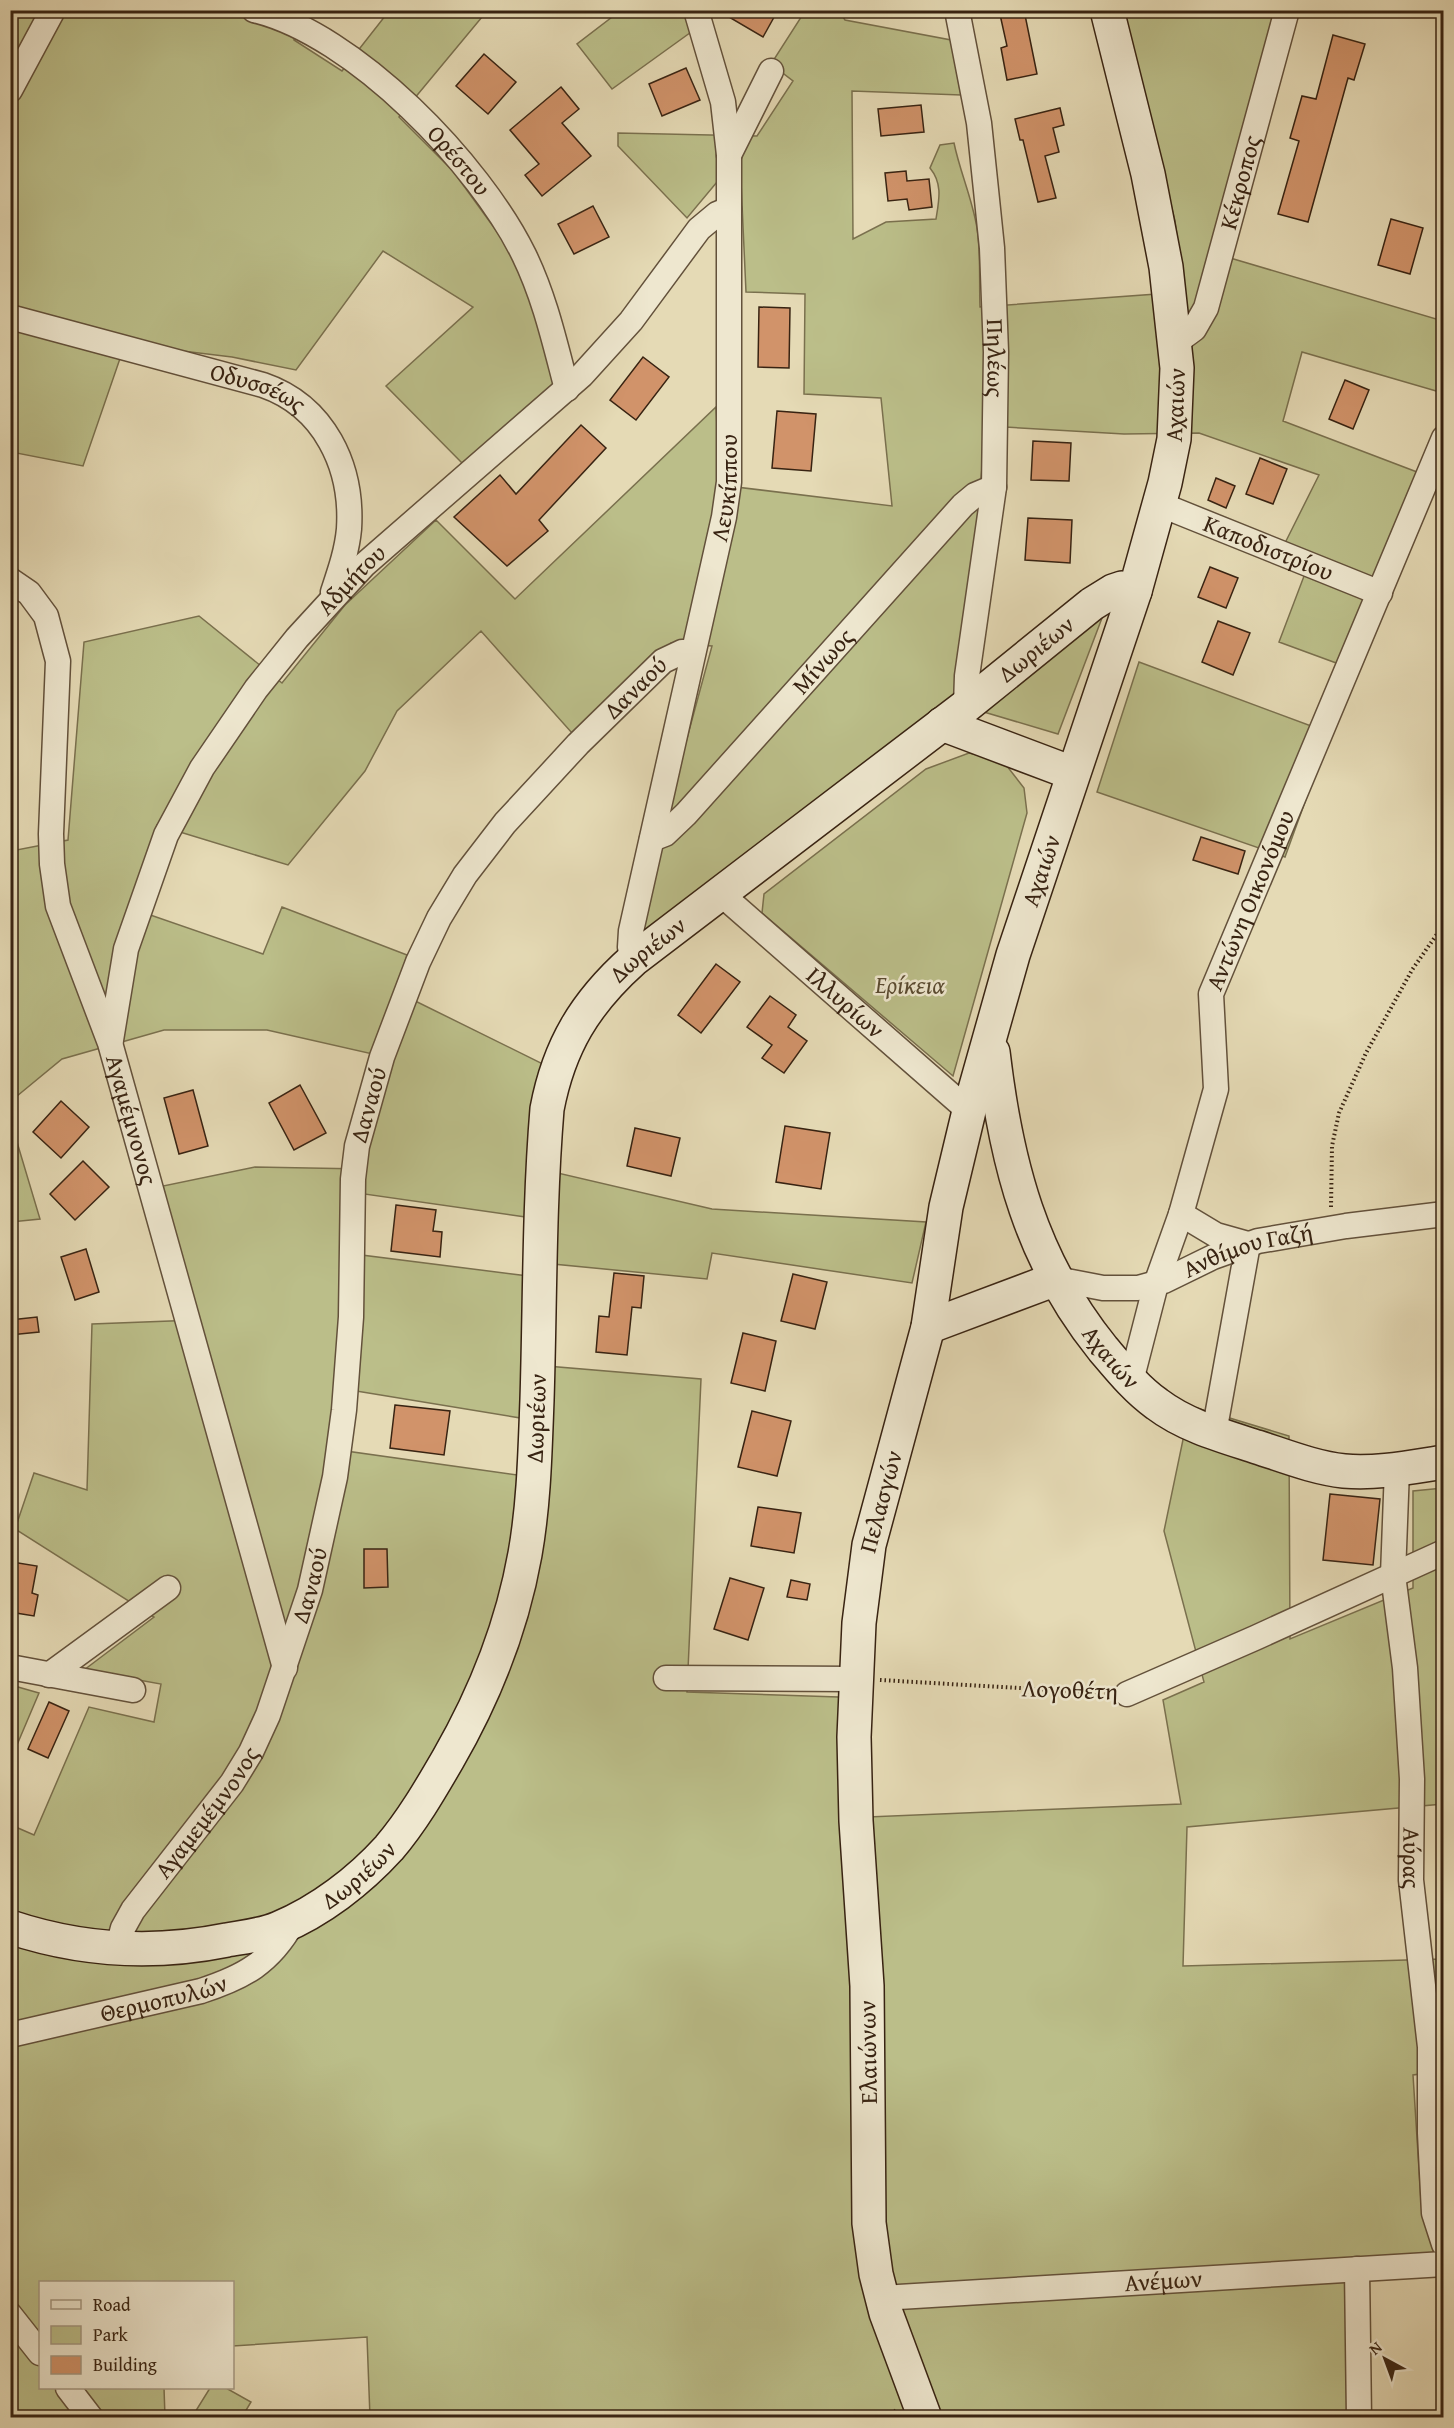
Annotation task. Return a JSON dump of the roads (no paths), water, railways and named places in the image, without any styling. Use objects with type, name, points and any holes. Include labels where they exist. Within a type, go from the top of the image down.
[{"type":"main road","name":"Αχαιών","points":[[1107,10],[1153,199],[1166,267],[1175,342],[1177,397],[1174,439],[1135,591],[1072,773],[1013,955],[991,1035],[1003,1130],[1031,1227],[1056,1280],[1092,1336],[1131,1381],[1157,1404],[1175,1416],[1214,1432],[1325,1468],[1357,1472],[1443,1462]]},
{"type":"main road","name":"Δωριέων","points":[[10,1927],[54,1940],[138,1951],[190,1947],[254,1935],[275,1930],[293,1922],[328,1901],[357,1878],[389,1847],[404,1829],[456,1746],[484,1688],[502,1643],[519,1584],[533,1496],[545,1130],[551,1088],[563,1051],[579,1020],[603,989],[633,960],[954,715],[1092,604],[1122,588],[1135,591]]},
{"type":"main road","points":[[954,715],[1072,773]]},
{"type":"main road","name":"Πελασγών","points":[[855,1679],[859,1623],[869,1545],[928,1327],[946,1207],[969,1111],[991,1035]]},
{"type":"main road","points":[[928,1327],[1056,1280]]},
{"type":"main road","name":"Ελαιώνων","points":[[855,1679],[856,1821],[867,1986],[871,2248],[893,2334],[925,2418]]},
{"type":"street","points":[[10,90],[53,10]]},
{"type":"street","name":"Ορέστου","points":[[254,10],[290,22],[338,50],[392,92],[464,164],[495,207],[524,255],[548,315],[567,389]]},
{"type":"street","name":"Λευκίππου","points":[[633,960],[630,947],[631,931],[724,517],[729,482],[729,155],[723,102],[696,10]]},
{"type":"street","name":"Πηλέως","points":[[954,715],[967,676],[994,487],[996,352],[992,248],[979,123],[957,10]]},
{"type":"street","name":"Κέκροπος","points":[[1175,342],[1194,329],[1206,308],[1287,10]]},
{"type":"street","points":[[729,155],[771,71]]},
{"type":"street","name":"Αδμήτου","points":[[110,1043],[126,949],[154,863],[175,814],[242,708],[331,598],[382,548],[567,389],[615,341],[699,229],[717,214],[729,209]]},
{"type":"street","name":"Οδυσσέως","points":[[10,317],[269,387],[293,400],[313,415],[333,443],[348,501],[349,528],[331,598]]},
{"type":"street","name":"Αντώνη Οικονόμου","points":[[1131,1381],[1156,1284],[1181,1214],[1216,1089],[1210,994],[1380,593],[1443,438]]},
{"type":"street","name":"Μίνωος","points":[[652,838],[665,834],[687,814],[963,505],[975,495],[994,487]]},
{"type":"street","name":"Καποδιστρίου","points":[[1159,504],[1380,593]]},
{"type":"street","name":"Αγαμέμνονος","points":[[10,580],[29,593],[41,608],[50,624],[56,649],[58,674],[51,834],[54,881],[62,919],[110,1043],[285,1668]]},
{"type":"street","name":"Δαναού","points":[[285,1668],[312,1582],[339,1448],[350,1355],[353,1179],[357,1146],[382,1057],[418,962],[439,918],[465,875],[505,823],[578,744],[663,661],[682,652],[693,652]]},
{"type":"street","name":"Ιλλυρίων","points":[[721,894],[969,1111]]},
{"type":"street","points":[[1181,1214],[1216,1235],[1248,1244],[1214,1432]]},
{"type":"street","name":"Ανθίμου Γαζή","points":[[1056,1280],[1116,1289],[1138,1288],[1156,1284],[1213,1257],[1248,1244],[1331,1228],[1443,1214]]},
{"type":"street","name":"Αύρας","points":[[1397,1469],[1393,1575],[1406,1668],[1412,1779],[1411,1880],[1430,2047],[1430,2133],[1434,2214],[1443,2244]]},
{"type":"street","name":"Λογοθέτη","points":[[1127,1694],[1443,1552]]},
{"type":"street","points":[[49,1675],[168,1588]]},
{"type":"street","points":[[10,1667],[133,1690]]},
{"type":"street","name":"Αγαμεμέμνονος","points":[[117,1950],[123,1928],[134,1910],[242,1767],[259,1738],[285,1668]]},
{"type":"street","points":[[666,1678],[855,1679]]},
{"type":"street","name":"Θερμοπυλών","points":[[10,2035],[201,1991],[229,1981],[251,1970],[269,1955],[293,1922]]},
{"type":"street","name":"Ανέμων","points":[[882,2298],[1443,2264]]},
{"type":"street","points":[[1357,2269],[1359,2418]]},
{"type":"street","points":[[10,2315],[39,2352]]},
{"type":"street","points":[[69,2389],[92,2418]]},
{"type":"park label","name":"Ερίκεια","points":[[910,985]]}]
